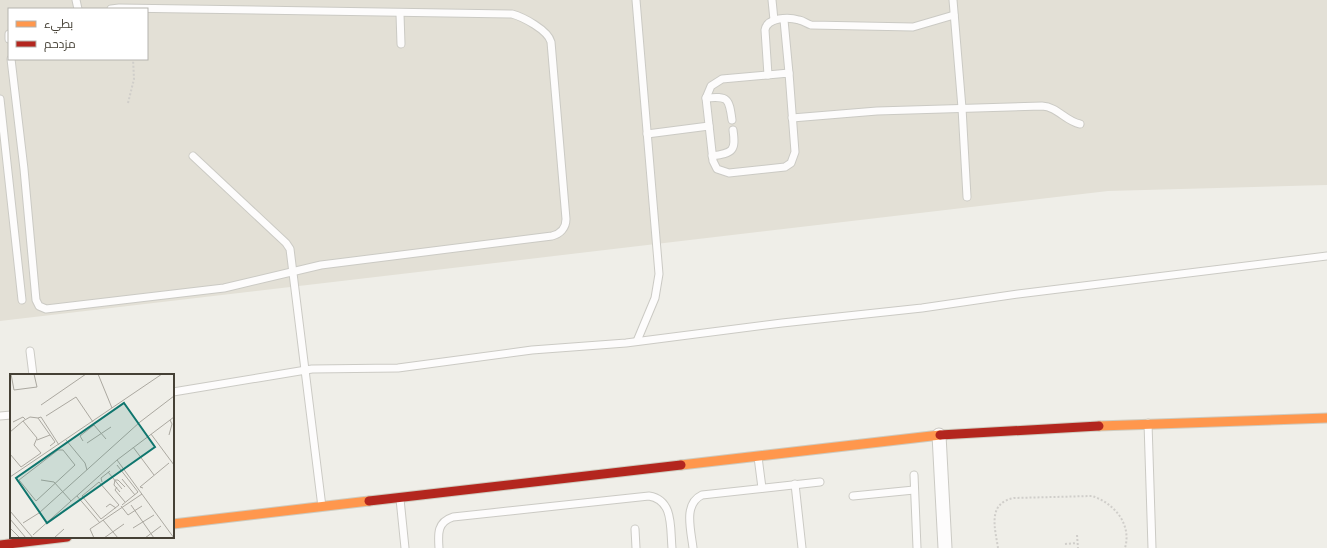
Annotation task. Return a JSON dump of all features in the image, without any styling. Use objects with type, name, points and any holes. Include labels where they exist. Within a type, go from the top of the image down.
[{"type":"street","points":[[174,524],[939,435],[1148,423],[1327,418]]},
{"type":"street","points":[[939,435],[945,548]]},
{"type":"street","points":[[0,545],[59,538]]},
{"type":"lane","points":[[636,0],[659,274],[655,298],[637,341]]},
{"type":"lane","points":[[772,0],[774,20]]},
{"type":"lane","points":[[953,0],[962,108],[967,197]]},
{"type":"lane","points":[[11,60],[24,169],[36,300],[39,306],[49,309],[224,288],[321,265],[552,236],[559,233],[566,224],[551,42],[548,36],[525,18],[512,14],[400,14],[148,9]]},
{"type":"lane","points":[[400,14],[401,44]]},
{"type":"lane","points":[[768,75],[764,30],[766,24],[774,20],[800,20],[811,25],[904,27],[922,25],[954,15]]},
{"type":"lane","points":[[784,20],[789,73],[795,156],[791,163],[785,167],[725,173],[714,165],[712,156],[706,98],[708,90],[718,81],[789,73]]},
{"type":"lane","points":[[706,98],[718,97],[726,99],[730,106],[732,120]]},
{"type":"lane","points":[[0,99],[22,300]]},
{"type":"lane","points":[[792,118],[877,111],[1047,106],[1057,110],[1070,121],[1080,124]]},
{"type":"lane","points":[[647,134],[709,126]]},
{"type":"lane","points":[[712,156],[727,153],[732,149],[735,143],[733,130]]},
{"type":"lane","points":[[193,156],[286,242],[291,253],[322,507]]},
{"type":"lane","points":[[174,392],[305,370],[326,368],[398,368],[532,350],[637,341],[782,323],[883,313],[1048,290],[1327,256]]},
{"type":"lane","points":[[30,351],[33,374]]},
{"type":"lane","points":[[0,416],[10,415]]},
{"type":"lane","points":[[1148,423],[1152,548]]},
{"type":"lane","points":[[758,455],[762,488]]},
{"type":"lane","points":[[914,475],[916,548]]},
{"type":"lane","points":[[693,548],[690,509],[698,497],[702,495],[820,482]]},
{"type":"lane","points":[[795,484],[802,548]]},
{"type":"lane","points":[[853,496],[914,490]]},
{"type":"lane","points":[[439,548],[439,528],[446,520],[453,517],[649,496],[661,500],[668,508],[672,548]]},
{"type":"lane","points":[[400,498],[405,548]]},
{"type":"lane","points":[[635,529],[636,548]]},
{"type":"path","points":[[128,103],[134,71],[133,60]]},
{"type":"path","points":[[998,548],[995,515],[998,506],[1004,501],[1014,498],[1092,496],[1104,501],[1118,513],[1126,532],[1125,548]]},
{"type":"path","points":[[1077,535],[1078,548]]},
{"type":"path","points":[[1065,544],[1077,543]]},
{"type":"shaded area","points":[[0,0],[1327,0],[1327,185],[1108,191],[0,321]]},
{"type":"traffic: slow","points":[[1099,426],[1327,418]]},
{"type":"traffic: slow","points":[[681,465],[940,435]]},
{"type":"traffic: slow","points":[[174,524],[369,501]]},
{"type":"traffic: jam","points":[[940,435],[1099,426]]},
{"type":"traffic: jam","points":[[369,501],[681,465]]},
{"type":"traffic: jam","points":[[0,545],[59,538]]}]
